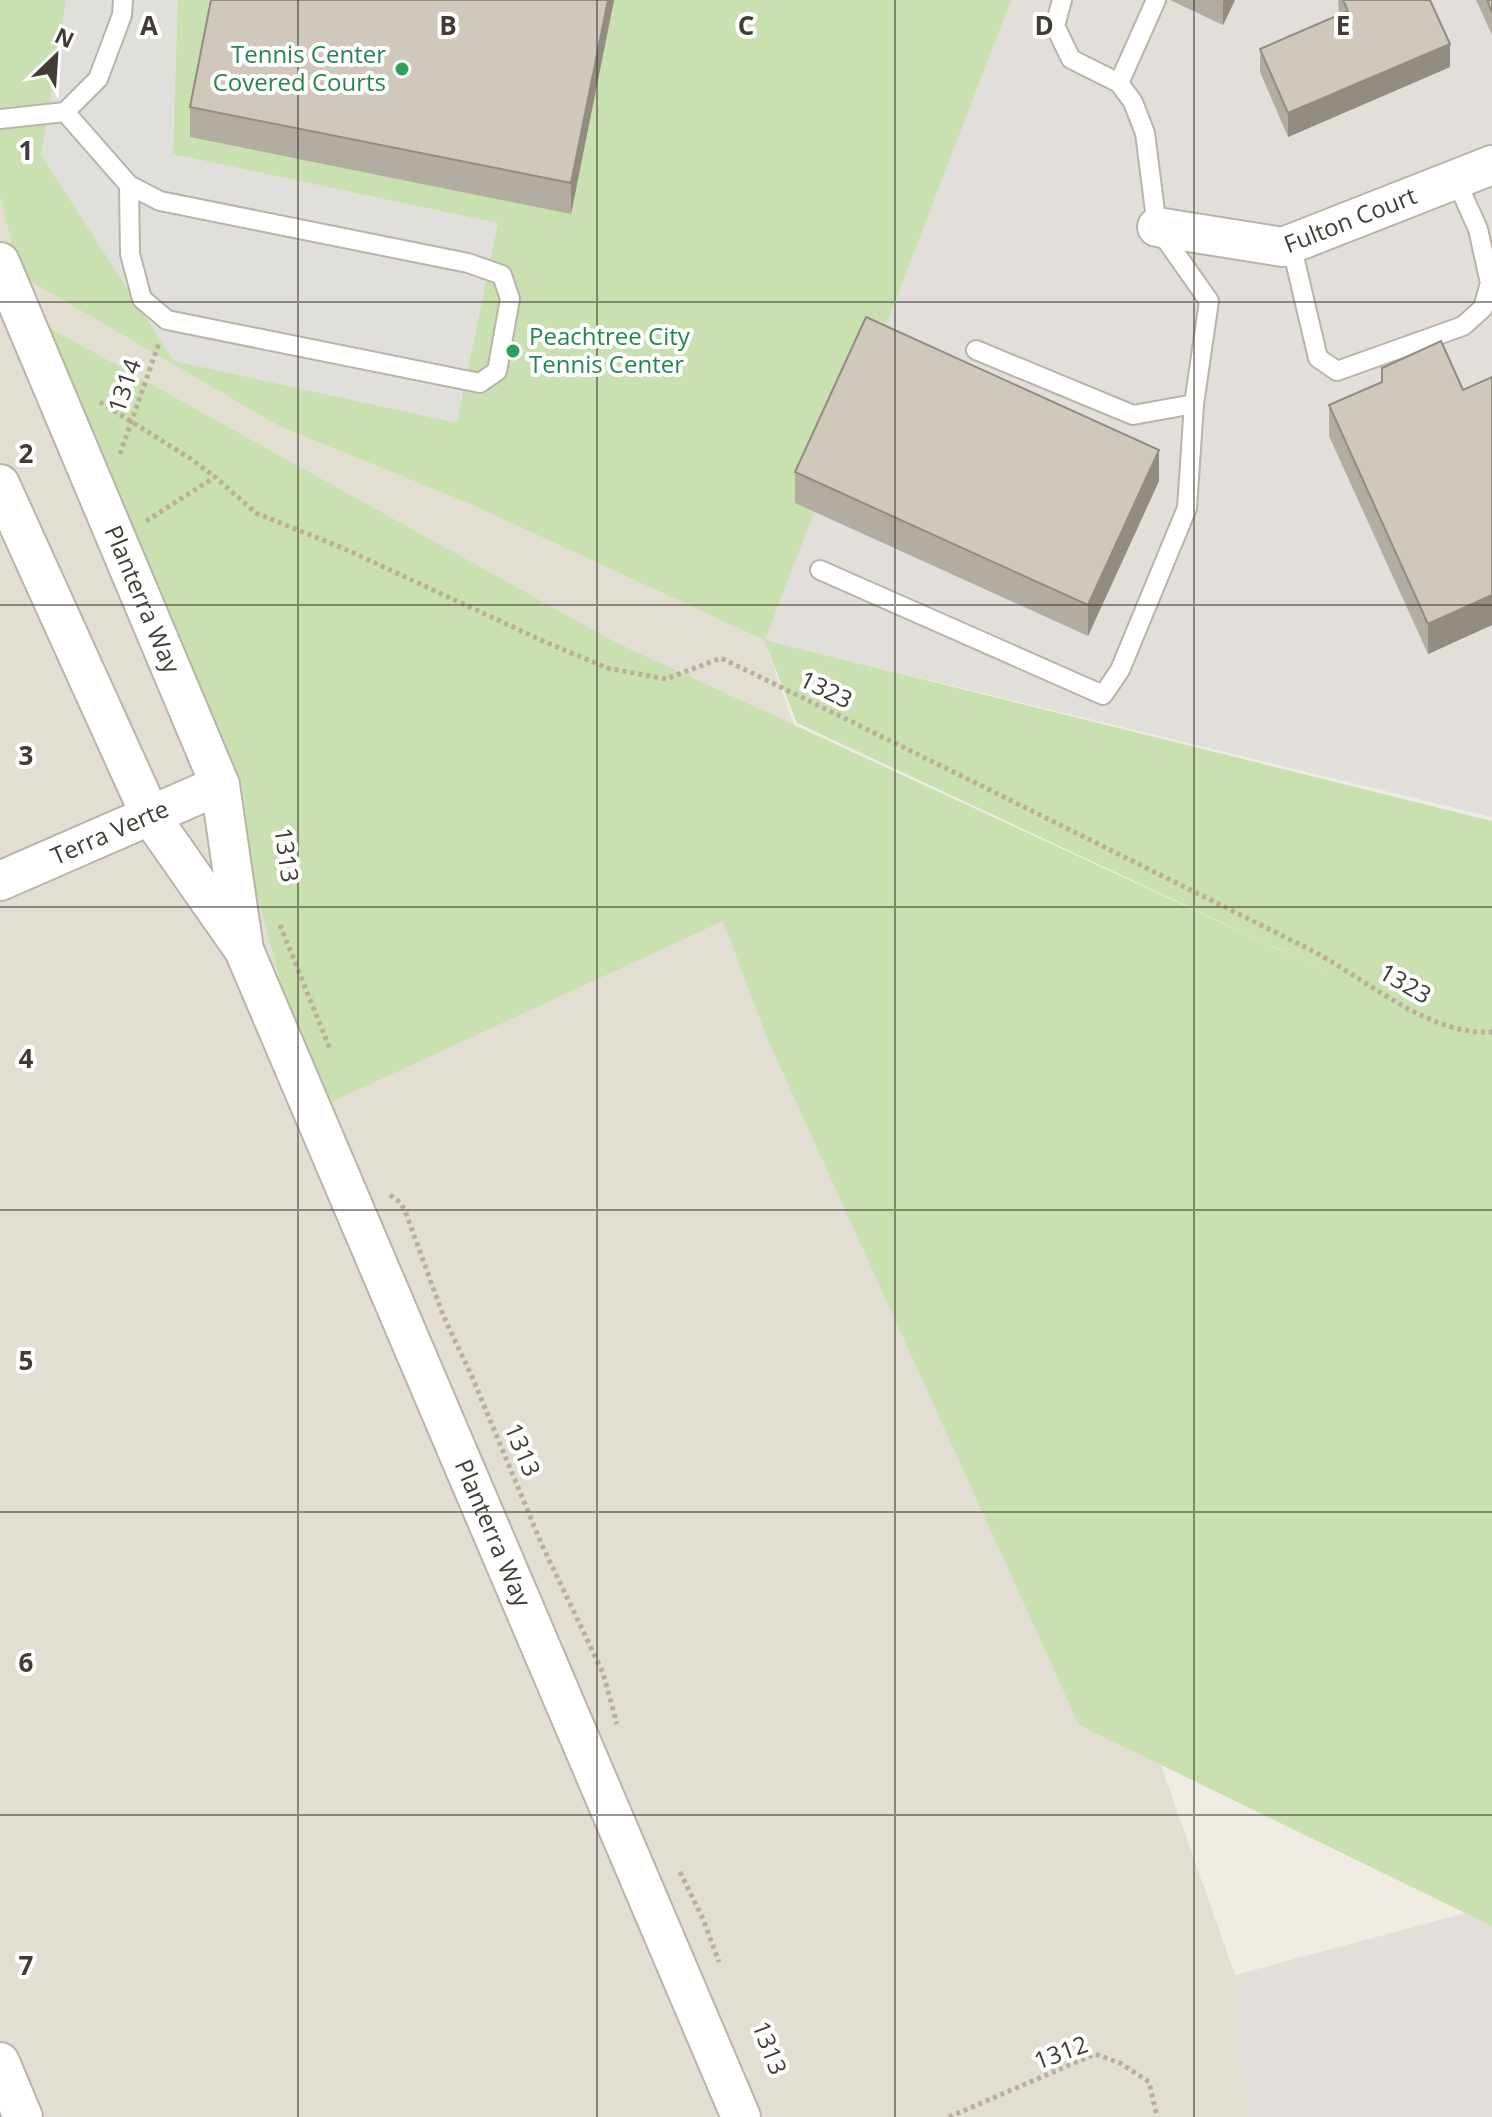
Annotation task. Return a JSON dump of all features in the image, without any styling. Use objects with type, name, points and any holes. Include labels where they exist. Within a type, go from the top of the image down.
[{"type":"street","name":"Fulton Court","points":[[1157,227],[1283,247],[1492,165]]},
{"type":"street","name":"Planterra Way","points":[[0,262],[220,785],[244,950]]},
{"type":"street","name":"Planterra Way","points":[[0,484],[151,817],[244,950],[741,2117]]},
{"type":"street","name":"Terra Verte","points":[[0,881],[220,785]]},
{"type":"street","points":[[0,2062],[23,2117]]},
{"type":"lane","points":[[0,119],[65,112],[98,79],[122,15],[123,0]]},
{"type":"lane","points":[[820,570],[1103,695],[1120,670],[1187,508],[1194,404],[1209,301],[1157,227],[1145,133],[1133,102],[1119,83],[1071,59],[1055,26],[1062,0]]},
{"type":"lane","points":[[1119,83],[1156,0]]},
{"type":"lane","points":[[65,112],[129,185],[160,201],[468,263],[502,275],[510,299],[497,371],[480,383],[167,320],[142,299],[130,254],[129,185]]},
{"type":"lane","points":[[1291,244],[1318,358],[1337,371],[1463,326],[1483,308],[1490,283],[1478,229],[1456,180]]},
{"type":"lane","points":[[976,350],[1133,415],[1194,404]]},
{"type":"path","name":"1314","points":[[117,463],[167,320]]},
{"type":"path","name":"1323","points":[[92,397],[215,477],[256,513],[345,549],[607,668],[666,679],[721,658],[1324,956],[1425,1017],[1474,1033],[1492,1032]]},
{"type":"path","points":[[142,523],[215,477]]},
{"type":"path","name":"1313","points":[[277,920],[331,1052]]},
{"type":"path","name":"1313","points":[[385,1187],[401,1203],[407,1216],[443,1315],[542,1545],[603,1673],[617,1727]]},
{"type":"path","points":[[674,1860],[703,1919],[724,1977]]},
{"type":"path","name":"1312","points":[[949,2117],[1095,2054],[1120,2063],[1149,2082],[1157,2117]]},
{"type":"shaded area","points":[[66,0],[178,0],[173,154],[498,223],[457,423],[174,361],[41,155]]},
{"type":"shaded area","points":[[1011,0],[1492,0],[1492,817],[764,640]]},
{"type":"shaded area","points":[[0,196],[21,275],[281,427],[468,503],[764,640],[1235,1975],[1248,2117],[0,2117]]},
{"type":"shaded area","points":[[1492,1906],[1492,2117],[1248,2117],[1235,1975]]},
{"type":"green space","points":[[0,0],[1011,0],[765,640],[1492,821],[1492,1926],[1079,1725],[767,1038],[723,921],[329,1103],[283,992],[253,877],[242,785],[48,327],[617,643],[1341,978],[797,723],[764,640],[468,503],[281,427],[20,275],[0,196]]},
{"type":"building","name":"Tennis Center Covered Courts","points":[[211,0],[608,0],[571,183],[190,107]]},
{"type":"building","points":[[1343,0],[1430,0],[1450,44],[1288,113],[1260,49],[1348,11]]},
{"type":"building","points":[[866,317],[1159,450],[1088,605],[795,472]]},
{"type":"building","points":[[1441,341],[1463,390],[1492,377],[1492,595],[1428,624],[1329,405],[1382,382],[1382,368]]},
{"type":"place","name":"Tennis Center Covered Courts","points":[[402,69]]},
{"type":"place","name":"Peachtree City Tennis Center","points":[[513,351]]}]
